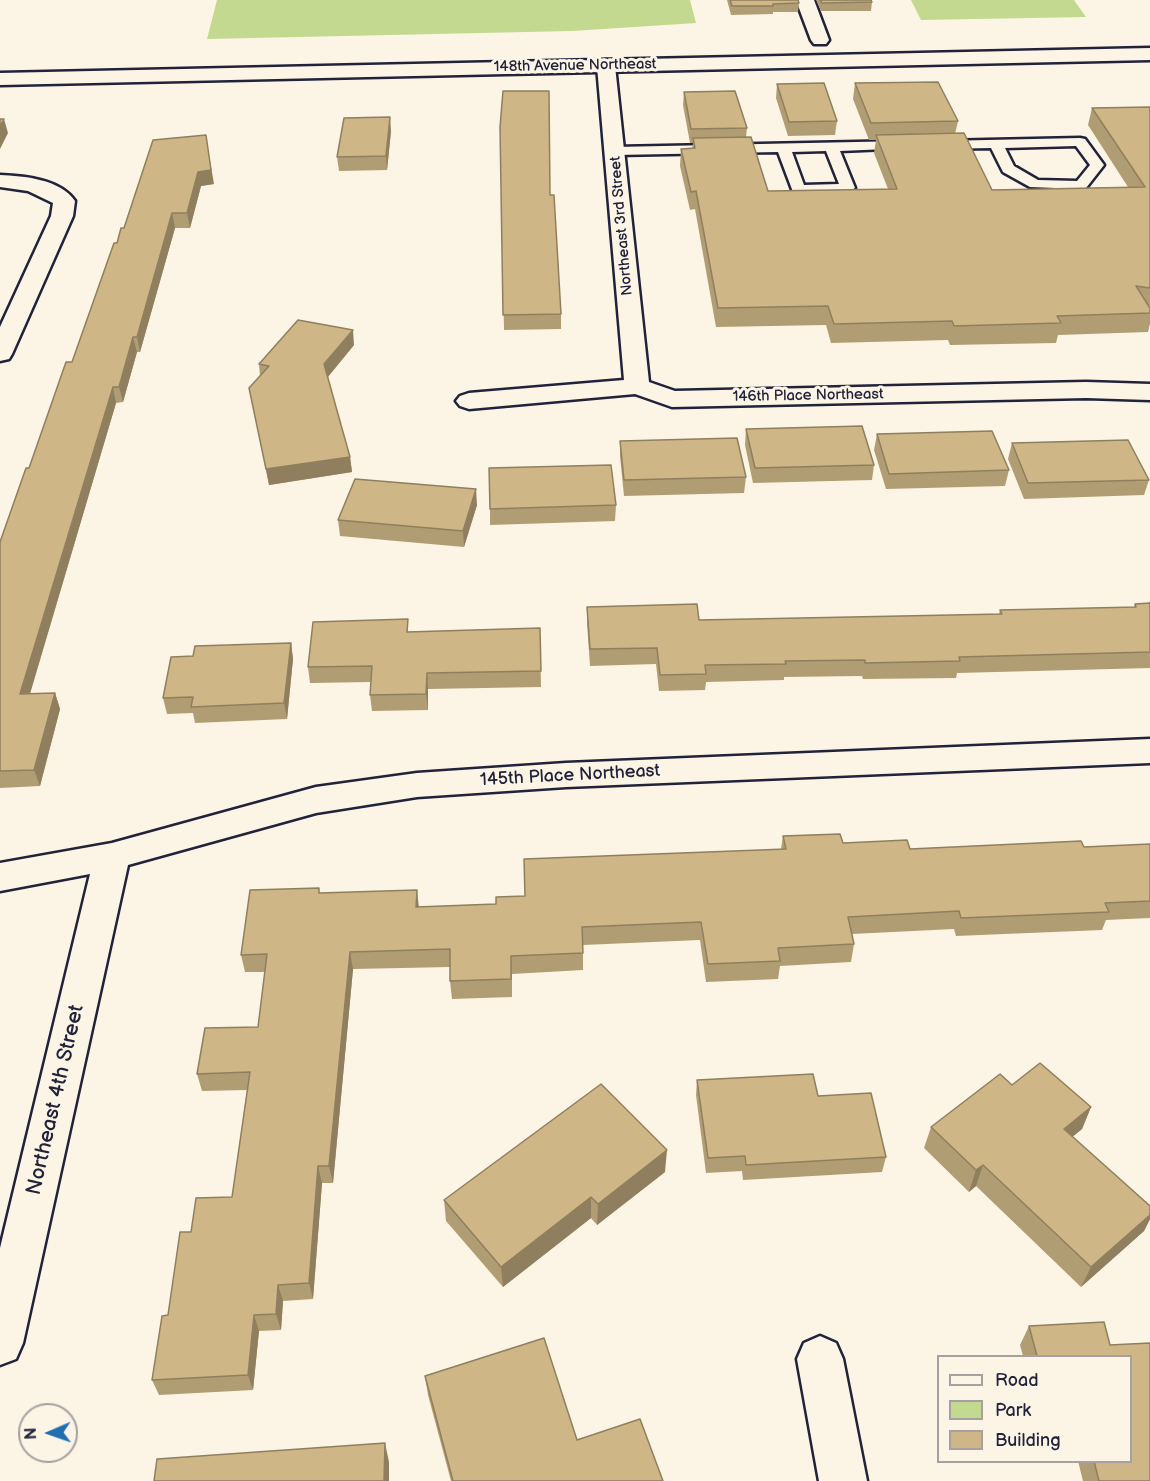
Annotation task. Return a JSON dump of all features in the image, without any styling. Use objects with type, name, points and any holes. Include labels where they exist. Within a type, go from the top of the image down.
[{"type":"street","points":[[805,0],[820,40]]},
{"type":"street","points":[[797,40],[843,39]]},
{"type":"street","points":[[765,62],[886,50],[890,45],[887,39]]},
{"type":"street","name":"148th Avenue Northeast","points":[[0,79],[1150,54]]},
{"type":"street","name":"Northeast 3rd Street","points":[[606,66],[637,386]]},
{"type":"street","points":[[0,181],[27,183],[47,189],[63,201],[63,216],[0,354]]},
{"type":"street","name":"146th Place Northeast","points":[[469,401],[637,386],[672,399],[1074,390],[1150,392]]},
{"type":"street","name":"145th Place Northeast","points":[[0,877],[112,856],[316,800],[417,785],[566,775],[1150,751]]},
{"type":"street","name":"Northeast 4th Street","points":[[0,1343],[112,856]]},
{"type":"street","points":[[820,1359],[843,1481]]},
{"type":"lane","points":[[615,151],[996,143],[1080,142],[1097,165],[1081,184],[1035,184],[1008,169],[996,143]]},
{"type":"lane","points":[[784,148],[798,189],[848,188],[832,147]]},
{"type":"green space","points":[[217,0],[690,0],[696,23],[572,31],[207,39]]},
{"type":"green space","points":[[911,0],[1074,0],[1086,17],[921,20]]},
{"type":"building","points":[[730,0],[798,0],[799,3],[773,4],[773,6],[732,6]]},
{"type":"building","points":[[820,0],[871,0],[872,2],[822,3]]},
{"type":"building","points":[[938,82],[958,121],[871,123],[855,83]]},
{"type":"building","points":[[824,83],[837,121],[789,122],[777,84]]},
{"type":"building","points":[[503,91],[549,91],[550,195],[554,195],[561,314],[503,315],[500,127]]},
{"type":"building","points":[[735,91],[747,128],[691,129],[684,92]]},
{"type":"building","points":[[1150,107],[1150,288],[1136,286],[1150,308],[1150,313],[1057,316],[1061,323],[954,326],[952,321],[834,324],[828,306],[718,308],[696,191],[691,192],[681,149],[695,148],[693,138],[751,137],[768,191],[897,189],[876,135],[964,133],[992,190],[1145,187],[1092,108]]},
{"type":"building","points":[[390,117],[386,156],[337,157],[344,118]]},
{"type":"building","points":[[206,135],[211,170],[198,172],[187,213],[172,213],[137,337],[133,337],[119,387],[113,387],[20,694],[55,693],[34,770],[0,771],[0,542],[66,362],[72,362],[114,243],[117,243],[121,228],[124,228],[153,140]]},
{"type":"building","points":[[298,320],[353,330],[324,364],[350,457],[266,469],[249,388],[269,366],[259,364]]},
{"type":"building","points":[[862,426],[874,465],[755,468],[746,429]]},
{"type":"building","points":[[992,431],[1009,470],[889,474],[877,434]]},
{"type":"building","points":[[737,438],[746,477],[624,480],[620,441]]},
{"type":"building","points":[[1128,440],[1149,480],[1028,483],[1012,443]]},
{"type":"building","points":[[611,465],[616,505],[490,509],[489,468]]},
{"type":"building","points":[[355,479],[476,489],[463,531],[338,520]]},
{"type":"building","points":[[1150,603],[1150,652],[959,657],[960,661],[865,663],[865,660],[785,661],[786,664],[705,665],[706,674],[660,675],[657,648],[590,649],[587,607],[697,604],[699,620],[1002,614],[1000,610],[1136,607],[1135,604]]},
{"type":"building","points":[[408,619],[407,632],[540,628],[541,671],[427,673],[426,694],[370,695],[372,666],[308,667],[313,622]]},
{"type":"building","points":[[291,643],[284,703],[191,707],[193,697],[163,698],[171,657],[193,656],[195,646]]},
{"type":"building","points":[[840,834],[843,843],[907,840],[910,849],[1081,841],[1084,847],[1150,844],[1150,901],[1105,903],[1109,912],[961,918],[959,911],[848,917],[854,944],[778,948],[780,961],[708,964],[701,922],[582,927],[583,953],[511,956],[511,979],[450,981],[450,949],[350,952],[329,1166],[318,1166],[309,1283],[278,1285],[276,1314],[254,1315],[248,1375],[152,1380],[162,1316],[168,1315],[180,1232],[191,1232],[196,1198],[232,1197],[250,1072],[197,1074],[205,1028],[258,1027],[267,954],[241,955],[250,890],[319,888],[319,893],[417,890],[416,907],[496,904],[496,897],[525,896],[524,859],[786,849],[783,836]]},
{"type":"building","points":[[1040,1063],[1091,1107],[1064,1129],[1150,1206],[1150,1215],[1091,1267],[983,1165],[976,1170],[931,1127],[1000,1074],[1012,1085]]},
{"type":"building","points":[[813,1074],[818,1096],[871,1093],[886,1157],[746,1165],[745,1156],[708,1158],[697,1080]]},
{"type":"building","points":[[601,1084],[667,1150],[598,1204],[591,1197],[501,1267],[444,1200]]},
{"type":"building","points":[[1104,1322],[1110,1345],[1150,1343],[1150,1481],[1099,1481],[1094,1463],[1132,1463],[1132,1355],[1037,1355],[1029,1326]]},
{"type":"building","points":[[544,1338],[577,1440],[640,1419],[663,1481],[453,1481],[425,1376]]},
{"type":"building","points":[[385,1443],[384,1481],[154,1481],[157,1459]]}]
